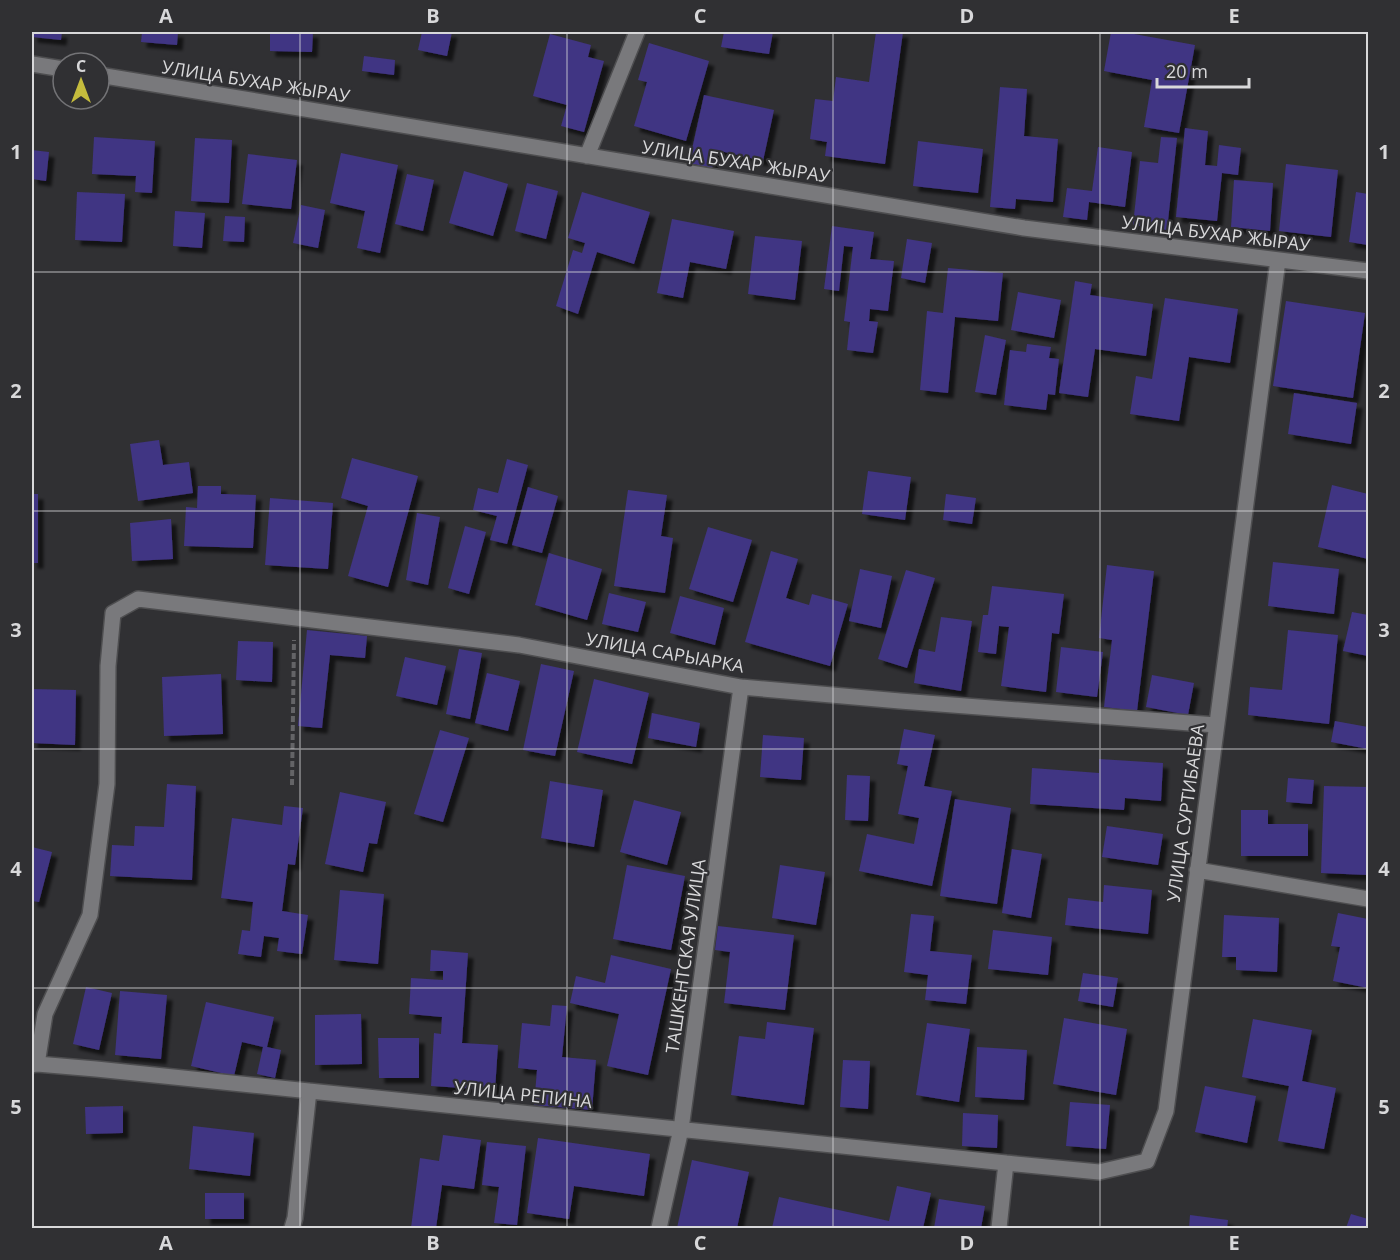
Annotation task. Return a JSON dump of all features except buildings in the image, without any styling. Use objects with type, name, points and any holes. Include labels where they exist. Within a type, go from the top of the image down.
[{"type":"street","points":[[587,156],[637,32]]},
{"type":"street","points":[[32,64],[51,67]]},
{"type":"street","name":"УЛИЦА БУХАР ЖЫРАУ","points":[[111,77],[1024,228],[1368,271]]},
{"type":"street","name":"УЛИЦА СУРТИБАЕВА","points":[[1006,1163],[1099,1172],[1147,1161],[1166,1111],[1278,260]]},
{"type":"street","name":"УЛИЦА САРЫАРКА","points":[[34,1065],[45,1014],[90,915],[107,784],[108,666],[113,613],[138,599],[519,645],[741,687],[1216,725]]},
{"type":"street","name":"ТАШКЕНТСКАЯ УЛИЦА","points":[[659,1228],[681,1129],[741,687]]},
{"type":"street","points":[[1197,870],[1368,899]]},
{"type":"street","name":"УЛИЦА РЕПИНА","points":[[34,1065],[1006,1163]]},
{"type":"street","points":[[292,1228],[309,1091]]},
{"type":"street","points":[[999,1228],[1006,1163]]},
{"type":"path","points":[[292,785],[294,618]]}]
